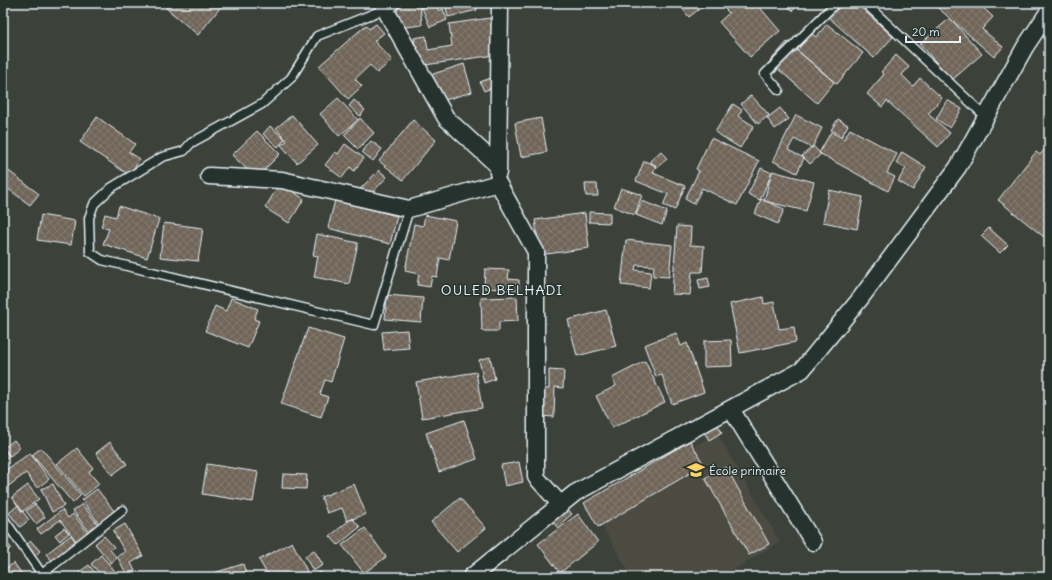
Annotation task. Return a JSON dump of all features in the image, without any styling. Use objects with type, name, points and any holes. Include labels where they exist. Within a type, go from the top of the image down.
[{"type":"street","points":[[500,3],[498,182],[536,252],[536,477],[561,505]]},
{"type":"street","points":[[388,6],[446,118],[498,166]]},
{"type":"street","points":[[470,577],[575,493],[802,370],[860,299],[958,167],[1025,47],[1049,11]]},
{"type":"street","points":[[209,176],[282,180],[409,209],[498,182]]},
{"type":"street","points":[[731,409],[813,542]]},
{"type":"lane","points":[[779,90],[765,74],[836,3]]},
{"type":"lane","points":[[865,3],[986,117]]},
{"type":"lane","points":[[388,6],[317,36],[291,78],[262,104],[191,143],[184,151],[162,157],[111,188],[94,204],[89,218],[90,252],[102,260],[374,325],[409,209]]},
{"type":"lane","points":[[3,518],[43,576],[123,510]]},
{"type":"shaded area","name":"École primaire","points":[[717,433],[780,542],[721,577],[632,577],[591,507]]},
{"type":"building","points":[[170,3],[224,3],[198,35],[166,8]]},
{"type":"building","points":[[396,3],[420,3],[422,25],[398,28]]},
{"type":"building","points":[[420,3],[435,3],[439,11],[443,9],[447,20],[430,27]]},
{"type":"building","points":[[445,3],[475,3],[477,10],[448,17]]},
{"type":"building","points":[[678,3],[707,3],[689,17]]},
{"type":"building","points":[[730,3],[756,3],[780,31],[750,57],[719,22],[729,13],[724,8]]},
{"type":"building","points":[[785,3],[801,3],[792,11]]},
{"type":"building","points":[[837,3],[856,3],[893,37],[874,58],[826,15]]},
{"type":"building","points":[[941,3],[978,3],[993,17],[982,29],[1003,47],[994,57],[937,7]]},
{"type":"building","points":[[490,18],[495,55],[418,66],[414,38],[426,36],[428,50],[452,46],[449,24]]},
{"type":"building","points":[[950,18],[982,54],[952,80],[920,44]]},
{"type":"building","points":[[376,24],[384,33],[374,41],[392,60],[377,73],[370,65],[355,79],[362,86],[348,99],[319,66],[366,25],[369,29]]},
{"type":"building","points":[[827,24],[863,53],[837,84],[797,50],[811,33],[816,37]]},
{"type":"building","points":[[787,42],[834,82],[817,103],[778,69],[775,73],[766,66]]},
{"type":"building","points":[[896,55],[909,67],[902,75],[913,86],[920,78],[942,98],[928,114],[950,133],[938,147],[887,101],[882,107],[867,94],[884,74],[881,72]]},
{"type":"building","points":[[464,64],[472,92],[438,102],[430,75]]},
{"type":"building","points":[[491,78],[494,87],[484,91],[480,82]]},
{"type":"building","points":[[751,95],[769,115],[758,124],[741,104]]},
{"type":"building","points":[[338,98],[358,120],[339,136],[320,114]]},
{"type":"building","points":[[354,100],[365,110],[360,116],[349,106]]},
{"type":"building","points":[[947,100],[962,109],[950,128],[936,119]]},
{"type":"building","points":[[733,104],[742,110],[738,116],[754,126],[740,148],[715,132]]},
{"type":"building","points":[[780,108],[789,119],[775,129],[767,118]]},
{"type":"building","points":[[292,115],[318,145],[297,163],[281,145],[287,141],[276,128]]},
{"type":"building","points":[[796,115],[822,128],[812,148],[794,139],[788,150],[804,158],[797,173],[773,161]]},
{"type":"building","points":[[97,117],[135,144],[129,152],[140,159],[129,175],[80,142]]},
{"type":"building","points":[[360,118],[374,133],[358,149],[344,135]]},
{"type":"building","points":[[541,118],[547,152],[521,157],[515,123]]},
{"type":"building","points":[[838,119],[848,125],[842,136],[831,130]]},
{"type":"building","points":[[413,120],[436,140],[403,180],[379,161]]},
{"type":"building","points":[[270,126],[285,139],[278,147],[263,134]]},
{"type":"building","points":[[850,129],[897,154],[887,173],[895,177],[888,191],[819,153],[831,132],[844,139]]},
{"type":"building","points":[[257,131],[280,154],[256,178],[232,155]]},
{"type":"building","points":[[711,138],[759,161],[737,205],[702,188],[694,204],[685,199],[699,171],[696,169]]},
{"type":"building","points":[[371,141],[382,149],[373,161],[362,152]]},
{"type":"building","points":[[345,144],[364,158],[354,171],[350,167],[342,178],[325,165],[335,152],[338,154]]},
{"type":"building","points":[[1049,144],[1049,241],[998,200],[1036,152],[1040,155]]},
{"type":"building","points":[[813,146],[821,154],[810,164],[802,156]]},
{"type":"building","points":[[661,151],[667,159],[656,168],[650,161]]},
{"type":"building","points":[[902,152],[926,167],[913,190],[898,181],[906,168],[896,163]]},
{"type":"building","points":[[644,161],[656,165],[653,173],[685,186],[675,210],[663,205],[668,194],[636,181]]},
{"type":"building","points":[[761,168],[772,173],[760,200],[748,194]]},
{"type":"building","points":[[6,169],[39,194],[30,205],[3,185],[3,173]]},
{"type":"building","points":[[379,170],[387,177],[367,198],[359,190]]},
{"type":"building","points":[[772,171],[814,182],[806,211],[764,201]]},
{"type":"building","points":[[280,183],[304,199],[289,223],[265,208]]},
{"type":"building","points":[[585,184],[597,184],[598,196],[586,196]]},
{"type":"building","points":[[621,188],[642,195],[635,215],[614,207]]},
{"type":"building","points":[[829,190],[863,197],[857,229],[823,222]]},
{"type":"building","points":[[761,199],[784,209],[778,224],[755,214]]},
{"type":"building","points":[[335,200],[397,216],[390,244],[328,228]]},
{"type":"building","points":[[642,201],[667,211],[662,225],[636,215]]},
{"type":"building","points":[[119,206],[159,219],[147,258],[103,244],[109,229],[101,227],[105,214],[116,217]]},
{"type":"building","points":[[589,212],[610,213],[610,223],[589,222]]},
{"type":"building","points":[[585,213],[589,248],[540,255],[535,220]]},
{"type":"building","points":[[41,215],[75,221],[71,245],[37,240]]},
{"type":"building","points":[[425,215],[456,221],[449,260],[440,258],[437,277],[432,276],[430,287],[417,285],[419,274],[405,271],[414,224],[423,226]]},
{"type":"building","points":[[164,223],[203,228],[198,261],[160,257]]},
{"type":"building","points":[[677,226],[691,227],[690,245],[704,246],[702,272],[692,272],[690,295],[672,294]]},
{"type":"building","points":[[989,228],[1008,245],[1000,253],[981,236]]},
{"type":"building","points":[[317,234],[358,243],[349,284],[314,277],[318,256],[313,255]]},
{"type":"building","points":[[626,240],[672,245],[669,277],[653,276],[654,266],[636,265],[635,270],[651,272],[649,288],[621,285]]},
{"type":"building","points":[[485,269],[509,270],[508,279],[519,280],[519,290],[484,288]]},
{"type":"building","points":[[708,278],[710,287],[700,289],[698,280]]},
{"type":"building","points":[[387,295],[423,298],[421,322],[385,319]]},
{"type":"building","points":[[517,297],[518,321],[499,322],[499,331],[482,331],[481,298]]},
{"type":"building","points":[[763,297],[764,304],[774,302],[779,329],[794,327],[796,342],[740,353],[730,304]]},
{"type":"building","points":[[231,298],[258,309],[254,319],[259,321],[248,348],[205,331],[215,306],[226,311]]},
{"type":"building","points":[[606,310],[616,346],[577,356],[568,320]]},
{"type":"building","points":[[308,328],[344,339],[331,382],[325,380],[320,394],[328,397],[321,417],[281,404]]},
{"type":"building","points":[[407,330],[409,348],[384,350],[382,332]]},
{"type":"building","points":[[676,333],[681,346],[687,343],[704,392],[672,404],[662,375],[656,377],[644,345]]},
{"type":"building","points":[[731,340],[732,366],[704,367],[704,341]]},
{"type":"building","points":[[490,357],[495,379],[484,383],[479,360]]},
{"type":"building","points":[[645,361],[665,402],[612,428],[596,396],[616,386],[612,378]]},
{"type":"building","points":[[549,370],[564,371],[563,388],[555,387],[554,417],[540,416],[540,389],[549,389]]},
{"type":"building","points":[[476,372],[482,408],[422,418],[416,382]]},
{"type":"building","points":[[464,420],[477,459],[439,472],[426,433]]},
{"type":"building","points":[[717,424],[722,432],[709,440],[704,432]]},
{"type":"building","points":[[14,440],[20,448],[10,456],[4,448]]},
{"type":"building","points":[[690,441],[704,465],[598,527],[584,503]]},
{"type":"building","points":[[110,442],[127,464],[112,475],[96,453]]},
{"type":"building","points":[[41,448],[81,495],[73,503],[32,455]]},
{"type":"building","points":[[77,448],[93,468],[89,472],[99,484],[84,496],[57,464]]},
{"type":"building","points":[[3,449],[9,456],[3,460]]},
{"type":"building","points":[[30,453],[49,479],[37,488],[26,473],[3,490],[3,472]]},
{"type":"building","points":[[519,462],[523,482],[505,486],[501,465]]},
{"type":"building","points":[[207,464],[258,472],[253,502],[202,494]]},
{"type":"building","points":[[726,467],[769,544],[749,555],[705,478]]},
{"type":"building","points":[[283,474],[307,475],[306,489],[282,488]]},
{"type":"building","points":[[53,484],[64,506],[52,512],[41,489]]},
{"type":"building","points":[[354,484],[366,514],[347,521],[342,508],[327,513],[321,497]]},
{"type":"building","points":[[28,485],[39,499],[22,512],[12,497]]},
{"type":"building","points":[[97,489],[118,516],[102,528],[82,500]]},
{"type":"building","points":[[460,498],[486,528],[457,552],[431,522]]},
{"type":"building","points":[[35,504],[45,517],[36,524],[26,511]]},
{"type":"building","points":[[82,504],[99,526],[90,533],[73,511]]},
{"type":"building","points":[[18,505],[29,520],[20,527],[9,513]]},
{"type":"building","points":[[564,505],[572,514],[557,527],[549,518]]},
{"type":"building","points":[[62,510],[68,518],[73,514],[88,533],[77,542],[60,520],[41,534],[37,529]]},
{"type":"building","points":[[578,514],[598,542],[560,573],[538,544]]},
{"type":"building","points":[[352,518],[360,527],[338,545],[330,536]]},
{"type":"building","points":[[125,524],[143,556],[131,563],[135,571],[127,575],[117,556],[125,552],[113,531]]},
{"type":"building","points":[[64,528],[69,533],[60,541],[55,535]]},
{"type":"building","points":[[365,528],[386,557],[364,573],[342,545]]},
{"type":"building","points":[[71,535],[78,545],[54,563],[46,554]]},
{"type":"building","points":[[104,536],[114,547],[110,550],[117,558],[111,563],[95,544]]},
{"type":"building","points":[[3,538],[11,548],[3,554]]},
{"type":"building","points":[[31,541],[40,551],[35,556],[26,545]]},
{"type":"building","points":[[292,542],[307,571],[295,577],[269,577],[259,560]]},
{"type":"building","points":[[314,550],[323,565],[313,571],[305,556]]},
{"type":"building","points":[[101,555],[120,577],[103,577],[91,564]]},
{"type":"building","points":[[14,563],[24,577],[6,577],[3,570]]},
{"type":"building","points":[[243,564],[247,577],[204,577],[204,576]]},
{"type":"building","points":[[89,565],[98,577],[82,577],[79,572]]},
{"type":"building","points":[[321,572],[323,577],[310,577]]},
{"type":"place","name":"École primaire","points":[[696,470]]},
{"type":"district","name":"OULED BELHADI","points":[[502,290]]}]
